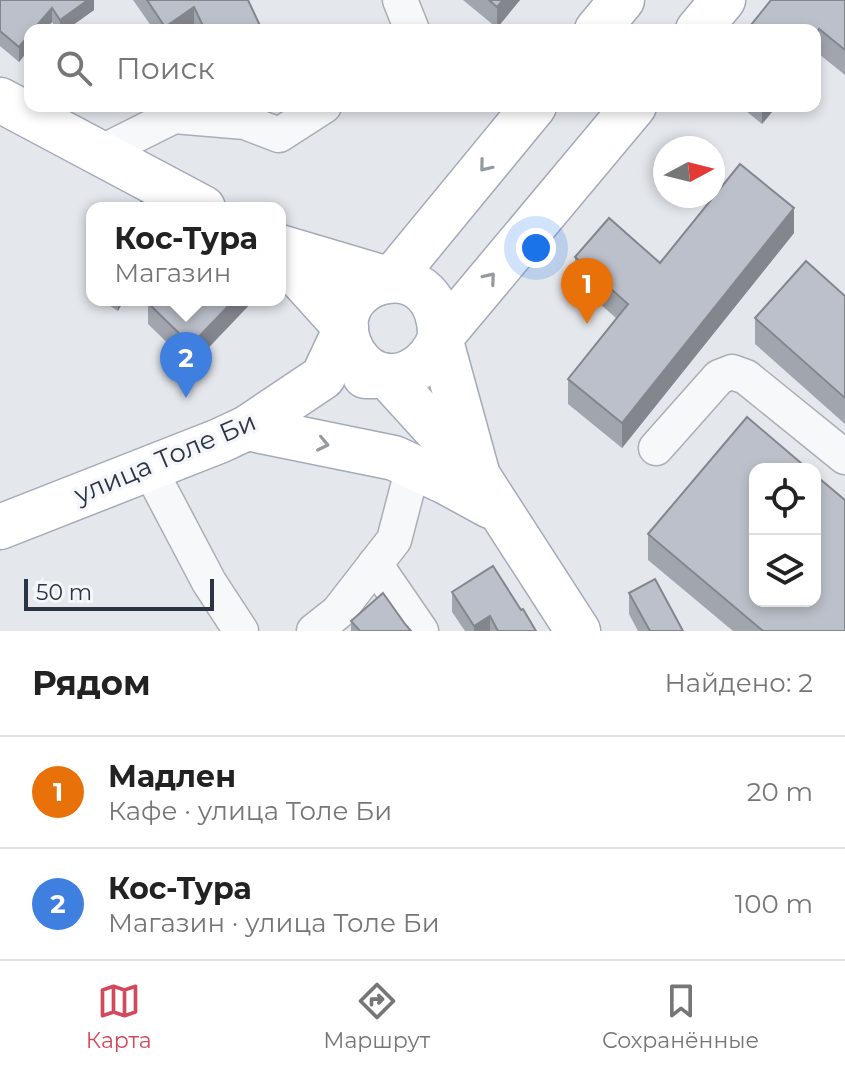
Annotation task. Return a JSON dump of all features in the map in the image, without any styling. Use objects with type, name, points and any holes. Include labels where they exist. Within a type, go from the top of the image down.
[{"type":"main road","points":[[602,24],[622,0]]},
{"type":"main road","points":[[703,24],[723,0]]},
{"type":"main road","points":[[0,100],[192,202]]},
{"type":"main road","points":[[286,249],[391,280],[402,281],[420,288],[434,302],[441,319],[440,338],[434,354],[422,367],[406,375],[323,377],[346,328],[350,308],[363,291],[376,283],[391,280],[524,112]]},
{"type":"main road","points":[[440,338],[629,112]]},
{"type":"main road","points":[[286,262],[346,328],[348,345],[358,360],[370,370],[387,376],[478,476],[578,631]]},
{"type":"main road","points":[[440,338],[478,476]]},
{"type":"main road","name":"улица Толе Би","points":[[0,527],[233,434],[323,377]]},
{"type":"main road","points":[[233,434],[394,458],[446,482],[503,514]]},
{"type":"lane","points":[[400,0],[410,24]]},
{"type":"lane","points":[[100,153],[174,116],[245,122],[279,135],[315,112]]},
{"type":"lane","points":[[656,448],[719,377],[732,372],[746,377],[845,457]]},
{"type":"lane","points":[[314,631],[338,612],[394,540],[413,467]]},
{"type":"lane","points":[[149,468],[209,582],[241,631]]},
{"type":"lane","points":[[375,564],[421,631]]},
{"type":"building","points":[[0,0],[88,0],[60,20],[52,8],[38,24],[24,24],[24,41],[19,47],[0,31]]},
{"type":"building","points":[[147,0],[248,0],[259,24],[202,24],[194,7],[169,24],[163,24]]},
{"type":"building","points":[[489,0],[503,0],[497,7]]},
{"type":"building","points":[[771,0],[845,0],[845,50],[821,31],[821,24],[752,24]]},
{"type":"building","points":[[740,164],[794,208],[622,423],[568,379],[628,304],[575,257],[609,218],[660,263],[704,208],[725,208],[725,183]]},
{"type":"building","points":[[806,261],[845,296],[845,398],[755,318]]},
{"type":"building","points":[[151,306],[228,306],[191,345]]},
{"type":"building","points":[[747,417],[801,463],[749,463],[749,607],[821,607],[821,480],[845,500],[845,631],[763,631],[648,534]]},
{"type":"building","points":[[493,566],[536,631],[498,631],[490,616],[474,626],[452,592]]},
{"type":"building","points":[[655,579],[683,631],[650,631],[629,593]]},
{"type":"building","points":[[383,593],[411,631],[360,631],[351,621]]},
{"type":"place","name":"Мадлен","points":[[587,324]]},
{"type":"place","name":"Кос-Тура","points":[[186,398]]}]
